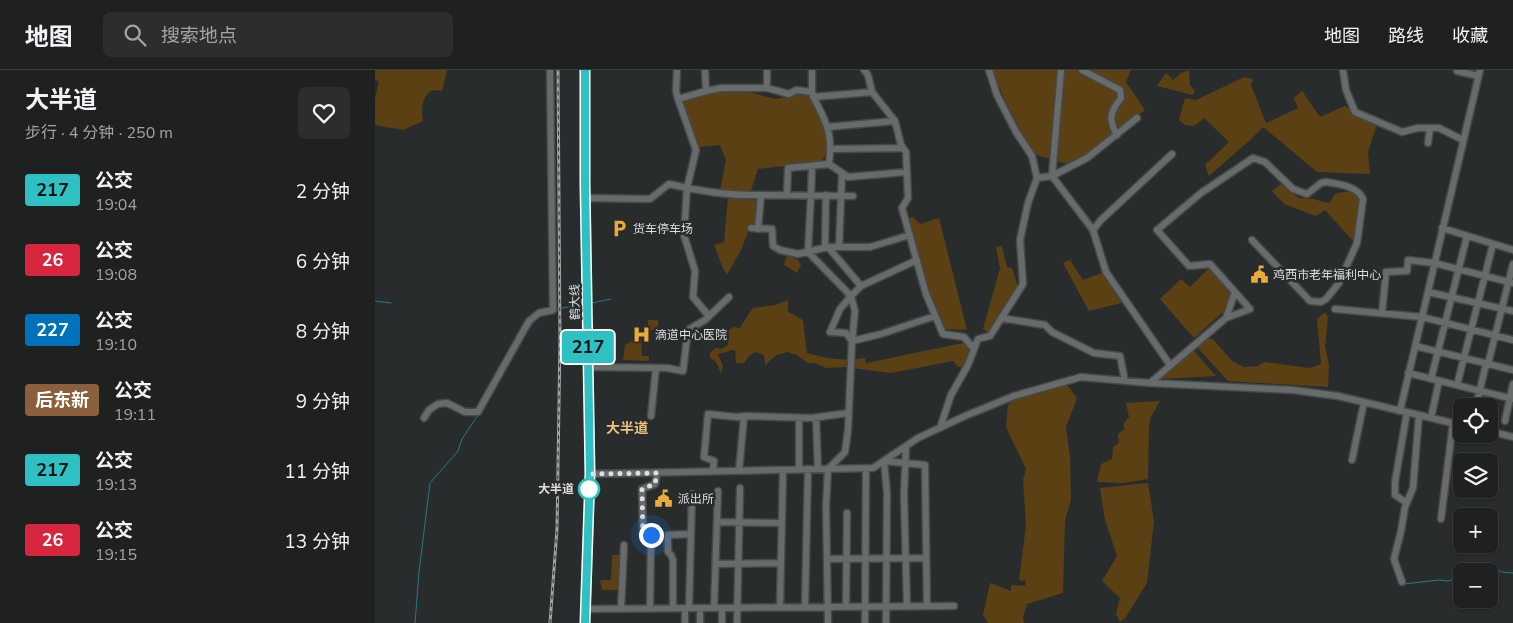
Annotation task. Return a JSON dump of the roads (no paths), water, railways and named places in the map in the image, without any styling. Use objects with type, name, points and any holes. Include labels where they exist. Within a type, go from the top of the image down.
[{"type":"highway","name":"鹤大线","points":[[585,70],[585,198],[590,474],[585,623]]},
{"type":"street","points":[[424,418],[429,410],[438,404],[447,403],[465,412],[478,412],[529,321],[539,313],[553,310],[550,70]]},
{"type":"street","points":[[677,70],[676,91],[696,150],[687,188],[684,235],[695,271],[693,297],[709,316]]},
{"type":"street","points":[[705,70],[706,91]]},
{"type":"street","points":[[767,70],[767,88]]},
{"type":"street","points":[[812,70],[813,94],[827,127],[831,149],[829,164]]},
{"type":"street","points":[[864,70],[868,76],[872,92],[895,121],[905,152],[908,198],[903,208],[935,316],[943,334],[964,337],[974,349]]},
{"type":"street","points":[[940,428],[951,395],[968,365],[978,339],[990,336],[1023,284],[1020,240],[1028,203],[1037,178],[1032,156],[1016,132],[997,95],[989,70]]},
{"type":"street","points":[[1061,70],[1052,176],[1093,230],[1106,272],[1171,365]]},
{"type":"street","points":[[1082,70],[1120,90],[1121,98],[1112,109],[1111,125],[1117,135]]},
{"type":"street","points":[[1343,70],[1346,90],[1355,112],[1401,132],[1439,128],[1463,140]]},
{"type":"street","points":[[1400,411],[1479,73],[1457,70]]},
{"type":"street","points":[[678,99],[722,88],[767,88],[789,94],[796,90],[813,94],[872,92]]},
{"type":"street","points":[[1037,178],[1052,176],[1087,158],[1137,118]]},
{"type":"street","points":[[827,127],[895,121]]},
{"type":"street","points":[[1428,143],[1430,128]]},
{"type":"street","points":[[831,149],[903,148]]},
{"type":"street","points":[[1093,230],[1101,220],[1172,154]]},
{"type":"street","points":[[1149,383],[1226,318],[1250,309],[1210,264],[1189,266],[1157,230],[1201,193],[1253,158],[1265,162],[1293,189],[1307,194],[1321,183],[1326,182],[1353,188],[1363,200],[1357,242],[1339,283],[1321,302],[1310,300],[1252,240]]},
{"type":"street","points":[[787,195],[788,168],[829,164],[848,177],[907,172]]},
{"type":"street","points":[[812,166],[808,252],[851,296],[855,311],[845,452],[828,469],[826,506],[827,623]]},
{"type":"street","points":[[839,247],[842,173]]},
{"type":"street","points":[[585,198],[650,199],[669,184],[701,191],[742,196],[853,196]]},
{"type":"street","points":[[761,195],[754,228],[772,229],[773,246],[780,250],[798,254],[826,248],[869,246],[910,235]]},
{"type":"street","points":[[825,195],[826,248],[861,286]]},
{"type":"street","points":[[1443,228],[1513,250]]},
{"type":"street","points":[[1431,379],[1467,236]]},
{"type":"street","points":[[1457,385],[1493,244]]},
{"type":"street","points":[[852,342],[846,333],[830,332],[840,309],[861,286],[917,260]]},
{"type":"street","points":[[1382,313],[1387,272],[1407,271],[1408,260],[1434,263],[1511,282]]},
{"type":"street","points":[[1478,398],[1511,282],[1513,264]]},
{"type":"street","points":[[1226,318],[1235,292]]},
{"type":"street","points":[[1427,292],[1513,311]]},
{"type":"street","points":[[588,367],[683,370],[688,330],[709,316],[729,297]]},
{"type":"street","points":[[1335,309],[1422,317],[1513,340]]},
{"type":"street","points":[[852,342],[935,316]]},
{"type":"street","points":[[1001,318],[1045,325],[1052,332],[1094,353],[1120,356],[1125,381]]},
{"type":"street","points":[[1415,346],[1513,369]]},
{"type":"street","points":[[651,416],[656,368]]},
{"type":"street","points":[[1408,373],[1511,399]]},
{"type":"street","points":[[590,474],[873,468],[918,438],[965,416],[1013,396],[1081,377],[1149,383],[1293,390],[1338,396],[1453,423],[1441,520]]},
{"type":"street","points":[[1431,418],[1439,381]]},
{"type":"street","points":[[1505,420],[1513,384]]},
{"type":"street","points":[[1352,460],[1365,402]]},
{"type":"street","points":[[1407,412],[1395,482],[1395,495],[1407,504]]},
{"type":"street","points":[[713,472],[713,461],[705,457],[708,414],[736,417],[816,418],[848,413]]},
{"type":"street","points":[[1402,582],[1394,559],[1407,504],[1413,488],[1419,415]]},
{"type":"street","points":[[739,471],[743,416]]},
{"type":"street","points":[[799,418],[799,470]]},
{"type":"street","points":[[816,418],[818,469]]},
{"type":"street","points":[[1498,434],[1513,437]]},
{"type":"street","points":[[906,447],[907,606]]},
{"type":"street","points":[[884,461],[925,465],[927,606]]},
{"type":"street","points":[[884,461],[887,493],[886,623]]},
{"type":"street","points":[[865,623],[866,468]]},
{"type":"street","points":[[780,607],[783,470]]},
{"type":"street","points":[[805,607],[808,470]]},
{"type":"street","points":[[650,608],[651,535],[643,535],[642,489],[655,484],[657,473]]},
{"type":"street","points":[[737,623],[740,488]]},
{"type":"street","points":[[714,608],[719,490]]},
{"type":"street","points":[[685,623],[692,494]]},
{"type":"street","points":[[846,606],[847,514]]},
{"type":"street","points":[[717,522],[782,523]]},
{"type":"street","points":[[673,608],[673,560],[668,552],[668,535],[690,534]]},
{"type":"street","points":[[621,609],[624,544]]},
{"type":"street","points":[[827,559],[926,558]]},
{"type":"street","points":[[716,564],[781,563]]},
{"type":"street","points":[[586,609],[954,606]]},
{"type":"street","points":[[699,623],[700,608]]},
{"type":"street","points":[[722,608],[722,623]]},
{"type":"waterway","points":[[592,303],[611,299]]},
{"type":"waterway","points":[[375,301],[391,303]]},
{"type":"waterway","points":[[555,309],[583,305]]},
{"type":"waterway","points":[[527,332],[536,319],[543,315]]},
{"type":"waterway","points":[[415,623],[430,483],[458,451],[462,439],[478,415]]},
{"type":"waterway","points":[[1498,570],[1501,572],[1513,573]]},
{"type":"waterway","points":[[1404,584],[1453,579]]},
{"type":"railway","points":[[550,623],[557,529],[560,340],[558,70]]},
{"type":"place","name":"货车停车场","points":[[619,229]]},
{"type":"place","name":"鸡西市老年福利中心","points":[[1259,275]]},
{"type":"place","name":"滴道中心医院","points":[[641,335]]},
{"type":"place","name":"大半道","points":[[589,489]]},
{"type":"place","name":"派出所","points":[[664,499]]},
{"type":"district","name":"大半道","points":[[627,428]]}]
